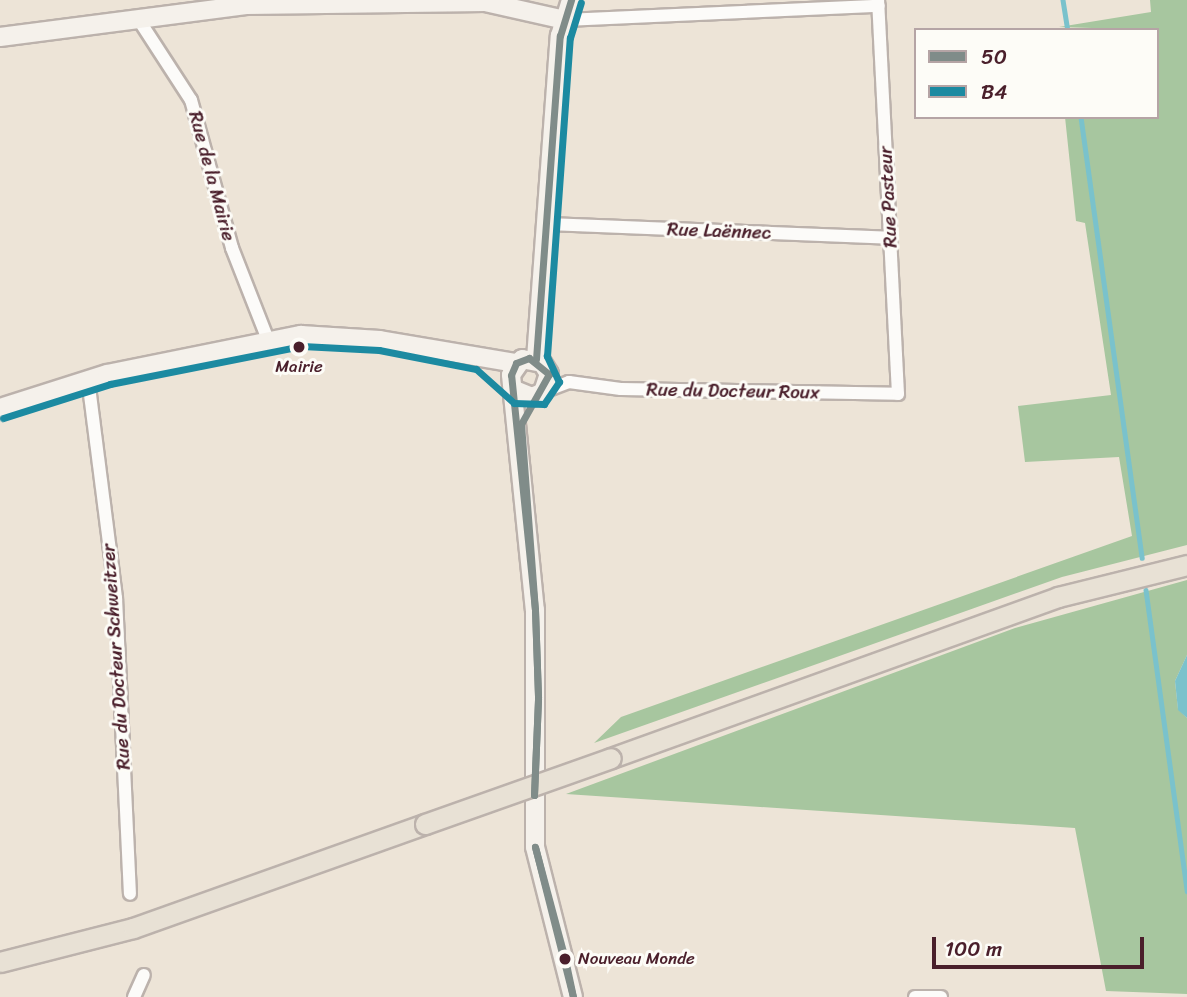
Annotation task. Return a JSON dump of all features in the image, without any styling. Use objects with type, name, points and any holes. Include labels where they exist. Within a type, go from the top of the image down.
[{"type":"main road","points":[[0,962],[133,928],[1058,597],[1187,565]]},
{"type":"street","points":[[521,424],[541,393],[548,224],[565,20],[571,0]]},
{"type":"street","points":[[0,37],[246,5],[485,2],[565,20],[879,3]]},
{"type":"street","name":"Rue Pasteur","points":[[879,3],[898,394]]},
{"type":"street","name":"Rue de la Mairie","points":[[139,20],[191,100],[232,247],[268,340]]},
{"type":"street","name":"Rue Laënnec","points":[[548,224],[890,237]]},
{"type":"street","points":[[0,408],[88,379],[268,340],[354,337],[481,359],[541,364]]},
{"type":"street","points":[[481,359],[513,387],[541,393]]},
{"type":"street","points":[[516,363],[513,387],[521,424],[538,698],[535,847],[573,997]]},
{"type":"street","name":"Rue du Docteur Roux","points":[[541,364],[569,382],[621,389],[898,394]]},
{"type":"street","name":"Rue du Docteur Schweitzer","points":[[88,379],[116,598],[130,894]]},
{"type":"street","name":"Rue du Docteur Roux","points":[[541,393],[569,382]]},
{"type":"street","points":[[134,997],[144,975]]},
{"type":"street","points":[[915,997],[941,997]]},
{"type":"green space","points":[[1150,0],[1187,0],[1187,545],[1062,577],[594,743],[621,717],[1132,536],[1119,457],[1025,462],[1018,406],[1111,395],[1085,223],[1076,221],[1065,119],[1159,119],[1159,28],[1059,27],[1151,12]]},
{"type":"green space","points":[[1187,580],[1187,655],[1175,681],[1178,709],[1187,718],[1187,994],[1106,991],[1075,828],[566,794],[1015,628]]},
{"type":"water","points":[[1187,655],[1187,718],[1178,710],[1175,681]]},
{"type":"waterway","points":[[1063,0],[1068,28]]},
{"type":"waterway","points":[[1081,119],[1142,558]]},
{"type":"waterway","points":[[1146,590],[1187,891]]},
{"type":"transit line","name":"50","points":[[536,359],[560,36],[571,0]]},
{"type":"transit line","name":"B4","points":[[3,418],[110,384],[302,346],[379,350],[476,369],[514,403],[544,404],[559,382],[547,356],[570,38],[581,3]]},
{"type":"transit line","name":"50","points":[[529,358],[549,374],[521,424],[535,610],[511,375],[516,363],[529,358]]},
{"type":"transit line","name":"50","points":[[535,610],[538,698]]},
{"type":"transit line","name":"50","points":[[535,610],[538,698]]},
{"type":"transit line","name":"50","points":[[534,795],[538,698]]},
{"type":"transit line","name":"50","points":[[534,795],[538,698]]},
{"type":"transit line","name":"50","points":[[535,847],[565,959],[573,997],[535,847]]},
{"type":"place","name":"Mairie","points":[[299,347]]},
{"type":"place","name":"Nouveau Monde","points":[[565,959]]}]
